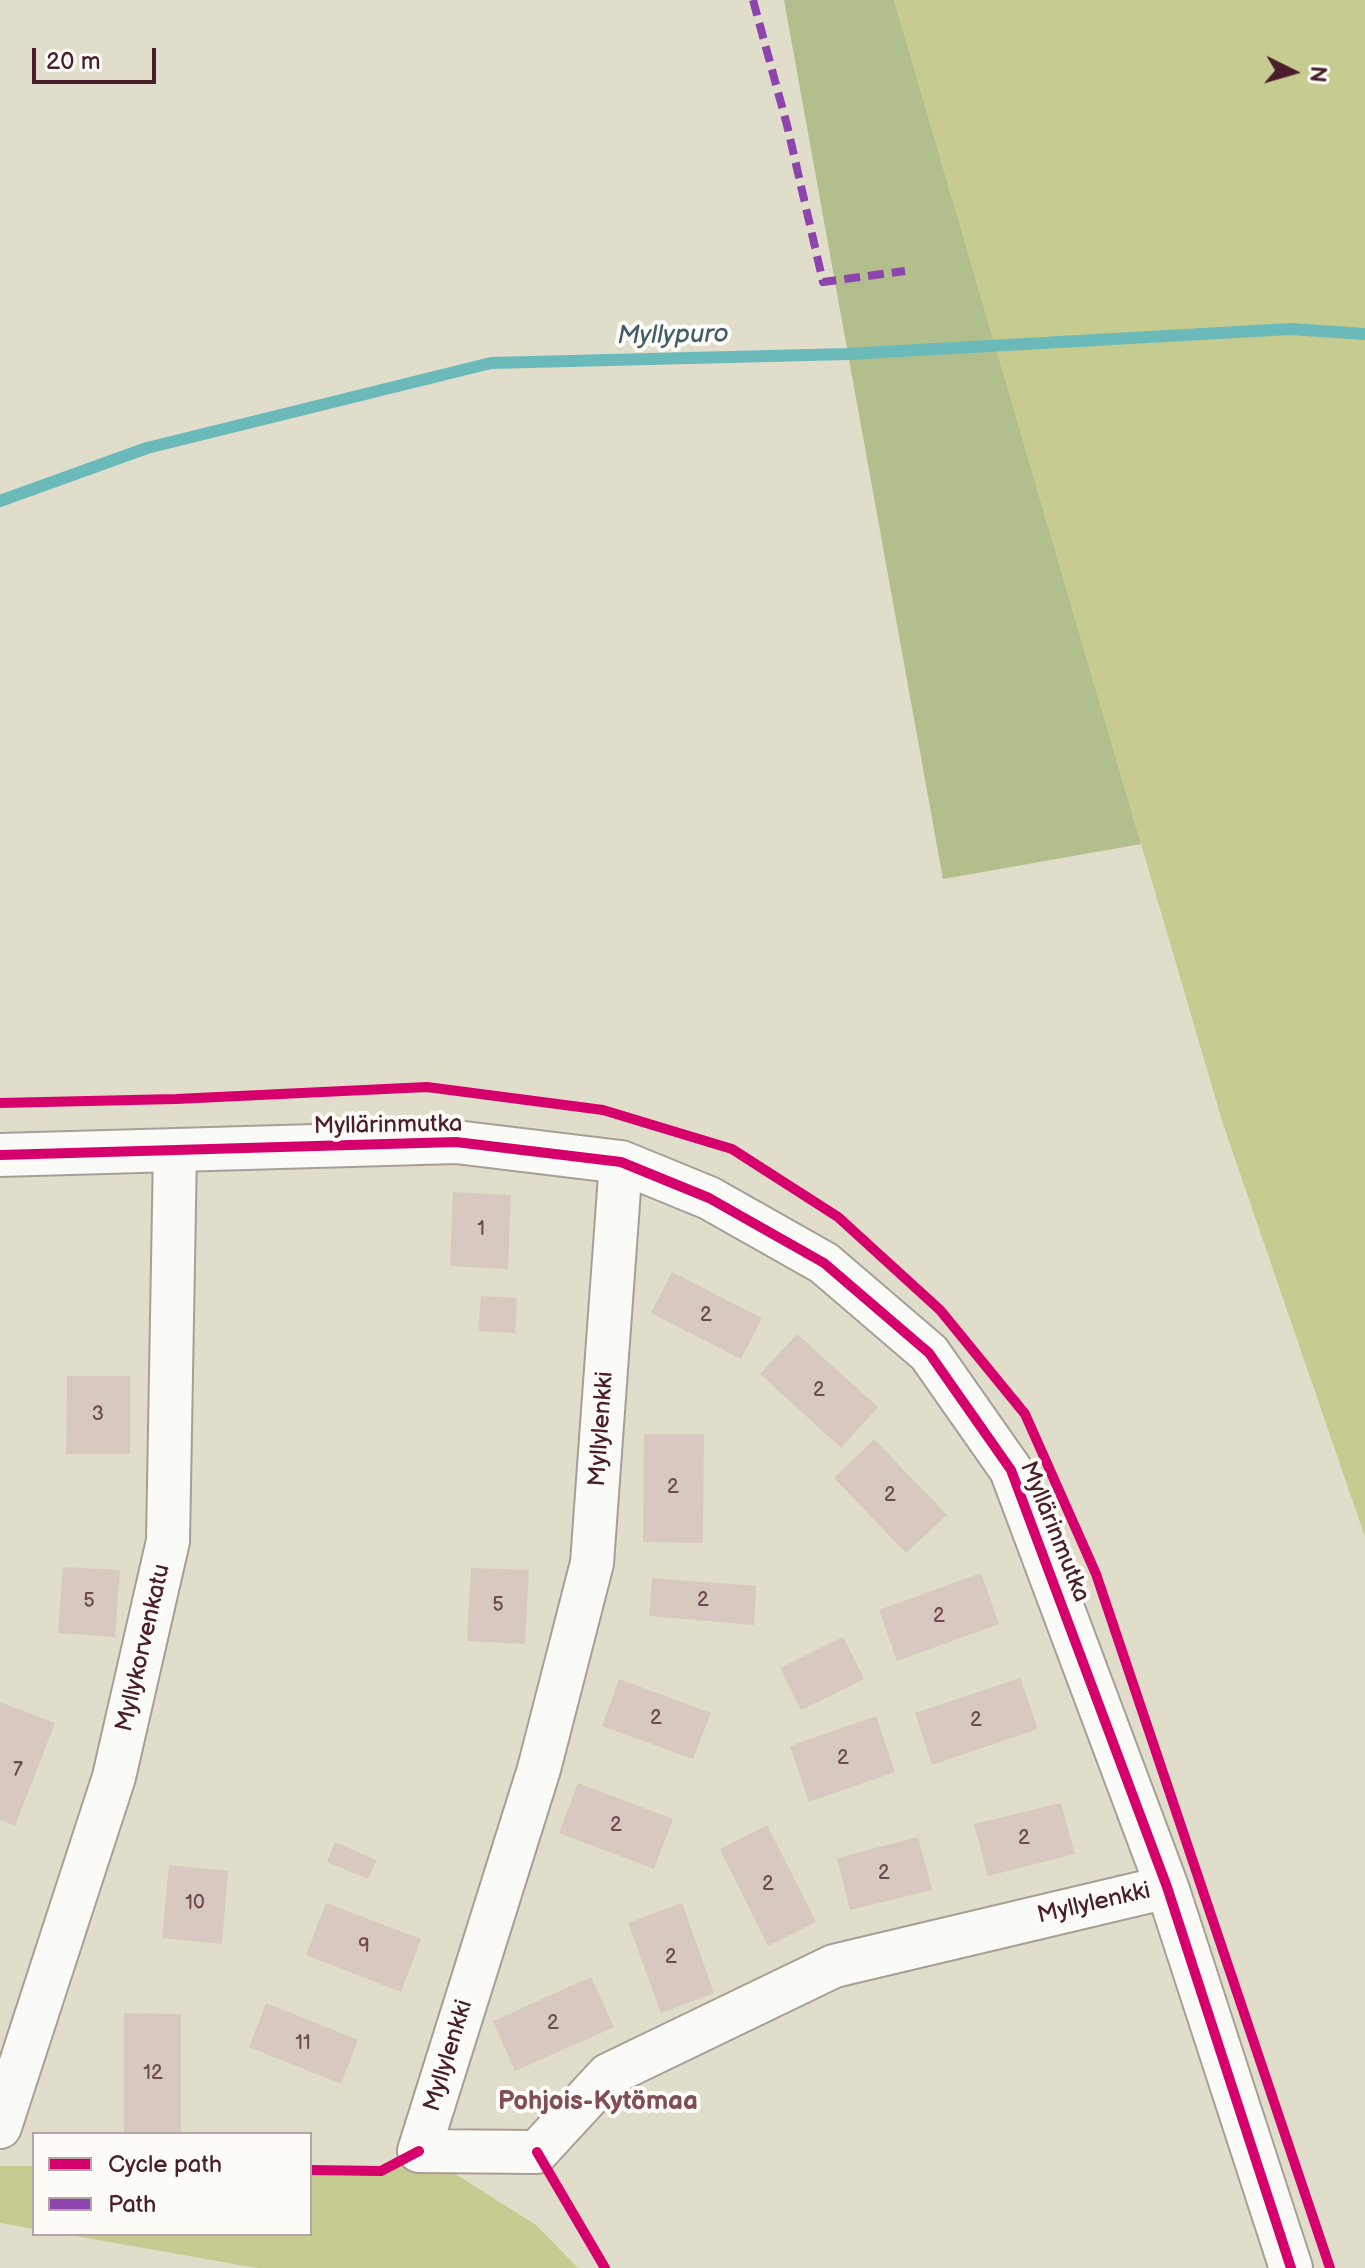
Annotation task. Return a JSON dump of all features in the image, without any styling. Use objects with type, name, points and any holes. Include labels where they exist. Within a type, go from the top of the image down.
[{"type":"street","name":"Myllärinmutka","points":[[0,1155],[456,1142],[621,1162],[709,1198],[824,1263],[929,1353],[1011,1470],[1167,1887],[1282,2266]]},
{"type":"street","name":"Myllykorvenkatu","points":[[0,2127],[114,1777],[168,1541],[175,1151]]},
{"type":"street","name":"Myllylenkki","points":[[621,1162],[592,1563],[539,1769],[419,2151],[537,2152],[608,2075],[834,1966],[1167,1887]]},
{"type":"green space","points":[[784,0],[894,0],[1141,844],[943,879]]},
{"type":"green space","points":[[894,0],[1365,0],[1365,1537],[1223,1124]]},
{"type":"green space","points":[[419,2151],[536,2225],[578,2268],[257,2268],[75,2236],[312,2236],[312,2170],[381,2171]]},
{"type":"green space","points":[[0,2166],[32,2166],[32,2229],[0,2223]]},
{"type":"building","points":[[453,1192],[511,1195],[508,1269],[450,1266]]},
{"type":"building","points":[[672,1272],[762,1318],[741,1359],[651,1313]]},
{"type":"building","points":[[481,1296],[517,1298],[515,1333],[478,1331]]},
{"type":"building","points":[[797,1334],[878,1407],[841,1448],[760,1374]]},
{"type":"building","points":[[67,1376],[130,1376],[130,1454],[66,1454]]},
{"type":"building","points":[[644,1434],[704,1434],[703,1543],[643,1542]]},
{"type":"building","points":[[874,1439],[947,1515],[906,1553],[834,1478]]},
{"type":"building","points":[[63,1567],[120,1570],[115,1637],[58,1633]]},
{"type":"building","points":[[471,1568],[529,1570],[525,1644],[467,1641]]},
{"type":"building","points":[[981,1573],[999,1624],[897,1661],[879,1610]]},
{"type":"building","points":[[652,1578],[756,1586],[754,1625],[649,1616]]},
{"type":"building","points":[[843,1637],[864,1679],[801,1710],[780,1668]]},
{"type":"building","points":[[1020,1678],[1038,1729],[932,1765],[915,1713]]},
{"type":"building","points":[[619,1679],[711,1713],[693,1759],[602,1726]]},
{"type":"building","points":[[0,1702],[55,1723],[15,1826],[0,1820]]},
{"type":"building","points":[[876,1716],[895,1772],[809,1802],[790,1746]]},
{"type":"building","points":[[578,1783],[673,1819],[654,1869],[559,1833]]},
{"type":"building","points":[[1061,1803],[1075,1854],[988,1876],[974,1824]]},
{"type":"building","points":[[767,1825],[816,1922],[768,1946],[720,1849]]},
{"type":"building","points":[[918,1837],[932,1890],[850,1910],[837,1858]]},
{"type":"building","points":[[335,1842],[377,1860],[368,1879],[327,1862]]},
{"type":"building","points":[[169,1865],[228,1871],[222,1944],[162,1938]]},
{"type":"building","points":[[326,1903],[421,1939],[401,1992],[306,1955]]},
{"type":"building","points":[[682,1903],[714,1993],[661,2013],[628,1923]]},
{"type":"building","points":[[591,1977],[614,2027],[515,2071],[493,2021]]},
{"type":"building","points":[[266,2003],[358,2040],[341,2084],[249,2047]]},
{"type":"building","points":[[124,2013],[181,2014],[181,2132],[124,2132]]},
{"type":"waterway","name":"Myllypuro","points":[[0,501],[147,448],[491,363],[848,354],[1291,329],[1365,334]]},
{"type":"marked path","points":[[753,0],[787,125],[823,282],[905,271]]},
{"type":"cycle path","points":[[0,1103],[176,1099],[427,1087],[603,1110],[732,1149],[838,1217],[940,1310],[1025,1414],[1096,1574],[1330,2268]]},
{"type":"cycle path","points":[[0,1155],[456,1142],[621,1162],[709,1198],[824,1263],[929,1353],[1011,1470],[1167,1887],[1291,2268]]},
{"type":"cycle path","points":[[312,2170],[381,2171],[419,2151]]},
{"type":"cycle path","points":[[537,2152],[605,2268]]},
{"type":"district","name":"Pohjois-Kytömaa","points":[[598,2102]]}]
